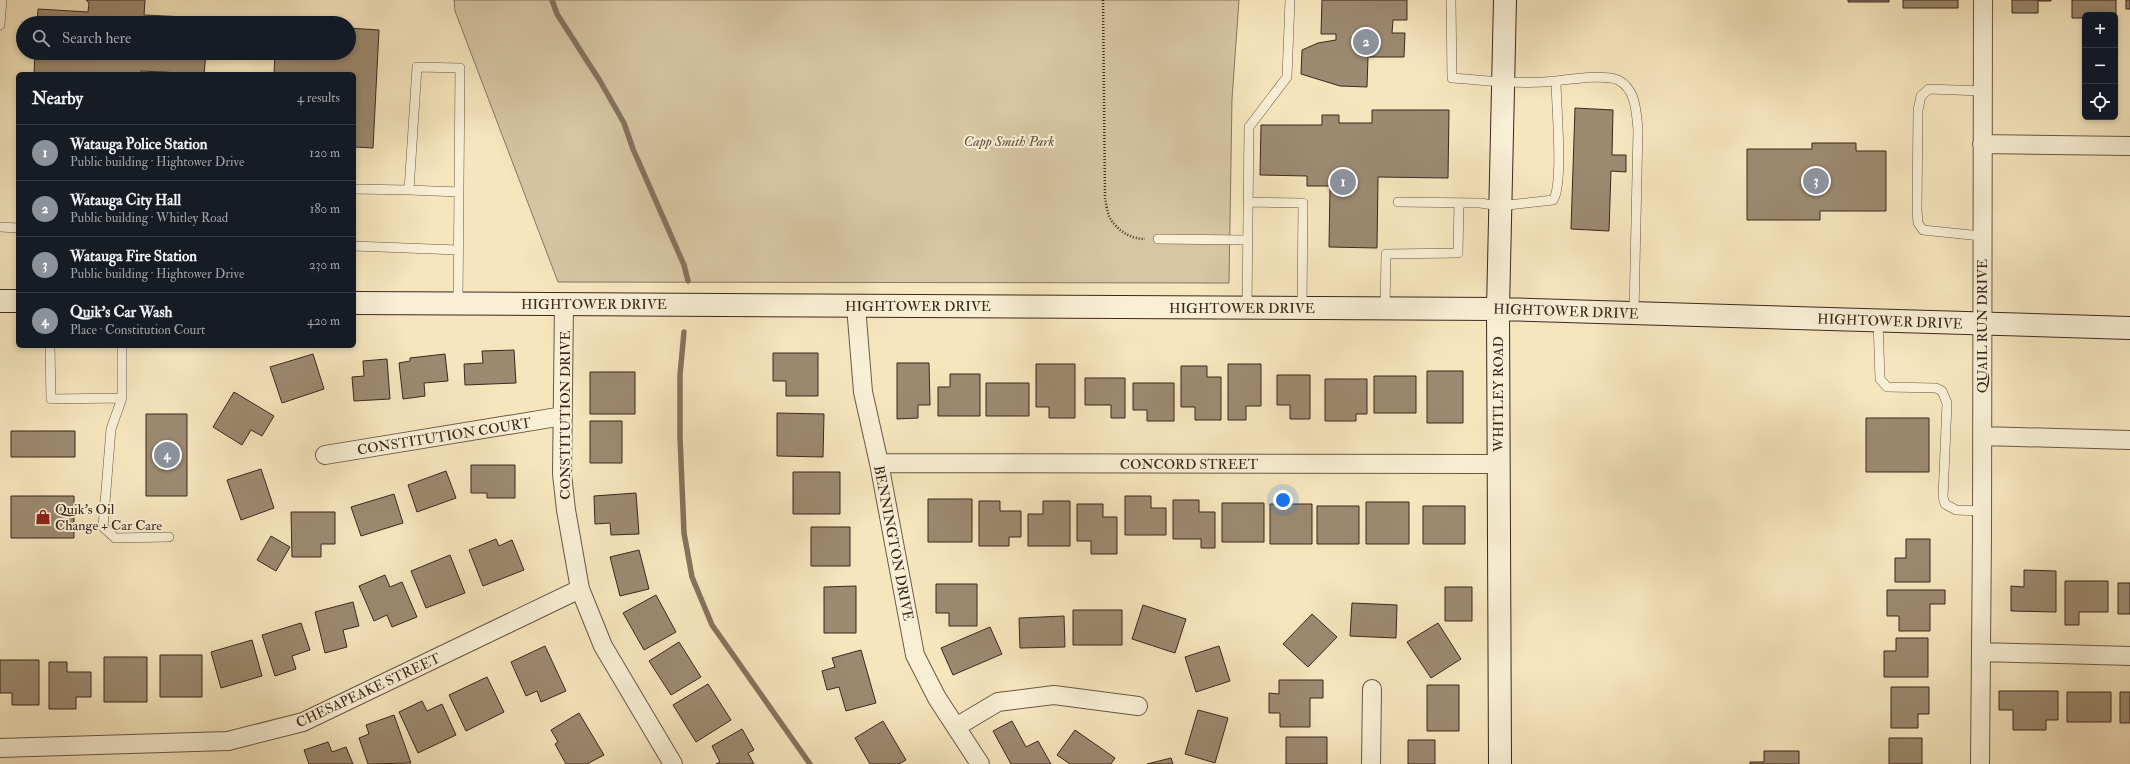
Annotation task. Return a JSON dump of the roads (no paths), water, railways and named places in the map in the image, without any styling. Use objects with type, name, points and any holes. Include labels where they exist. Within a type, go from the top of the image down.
[{"type":"main road","name":"WHITLEY ROAD","points":[[1500,764],[1498,309],[1505,0]]},
{"type":"main road","points":[[0,301],[16,301]]},
{"type":"main road","name":"HIGHTOWER DRIVE","points":[[356,303],[1498,309],[2130,328]]},
{"type":"street","name":"QUAIL RUN DRIVE","points":[[1980,764],[1983,0]]},
{"type":"street","points":[[1982,144],[2130,146]]},
{"type":"street","name":"CONSTITUTION DRIVE","points":[[564,304],[562,474],[566,510],[580,589],[603,646],[673,764]]},
{"type":"street","name":"BENNINGTON DRIVE","points":[[856,306],[864,392],[879,463],[915,655],[937,698],[980,764]]},
{"type":"street","name":"CONSTITUTION COURT","points":[[325,455],[563,416]]},
{"type":"street","points":[[1982,436],[2130,440]]},
{"type":"street","name":"CONCORD STREET","points":[[879,463],[1499,464]]},
{"type":"street","name":"CHESAPEAKE STREET","points":[[0,749],[228,741],[290,726],[303,722],[580,589]]},
{"type":"street","points":[[1981,652],[2130,656]]},
{"type":"street","points":[[1371,764],[1372,689]]},
{"type":"street","points":[[956,727],[998,702],[1054,695],[1138,706]]},
{"type":"street","points":[[0,749],[0,764]]},
{"type":"lane","points":[[0,25],[2,0]]},
{"type":"lane","points":[[1246,308],[1249,202],[1249,127],[1287,78],[1290,0]]},
{"type":"lane","points":[[1451,0],[1452,78],[1556,81],[1583,78],[1617,80],[1629,89],[1634,101],[1638,129],[1634,313]]},
{"type":"lane","points":[[408,190],[417,67],[460,68],[458,304]]},
{"type":"lane","points":[[1398,202],[1459,203],[1500,206],[1553,200],[1556,195],[1558,129],[1556,81]]},
{"type":"lane","points":[[1981,236],[1923,230],[1918,223],[1916,210],[1918,110],[1921,96],[1929,89],[1982,91]]},
{"type":"lane","points":[[356,189],[459,192]]},
{"type":"lane","points":[[1249,202],[1303,203],[1302,308]]},
{"type":"lane","points":[[1385,309],[1386,254],[1458,253],[1459,203]]},
{"type":"lane","points":[[0,227],[16,228]]},
{"type":"lane","points":[[1158,240],[1248,240]]},
{"type":"lane","points":[[356,246],[458,250]]},
{"type":"lane","points":[[1878,321],[1880,379],[1883,384],[1887,387],[1936,388],[1945,396],[1947,403],[1943,497],[1945,504],[1956,510],[1982,510]]},
{"type":"lane","points":[[50,348],[51,399],[122,398]]},
{"type":"lane","points":[[122,348],[122,398],[111,429],[103,527],[115,538],[169,537]]},
{"type":"waterway","points":[[552,0],[557,14],[600,81],[624,123],[633,149],[684,265],[688,281]]},
{"type":"waterway","points":[[684,332],[680,375],[680,437],[684,533],[692,577],[712,625],[810,764]]},
{"type":"place","name":"Watauga City Hall","points":[[1366,42]]},
{"type":"place","name":"Watauga Fire Station","points":[[1816,181]]},
{"type":"place","name":"Watauga Police Station","points":[[1343,182]]},
{"type":"place","name":"Quik's Car Wash","points":[[167,455]]},
{"type":"place","name":"Quik's Oil Change + Car Care","points":[[43,517]]},
{"type":"park label","name":"Capp Smith Park","points":[[1009,141]]}]
